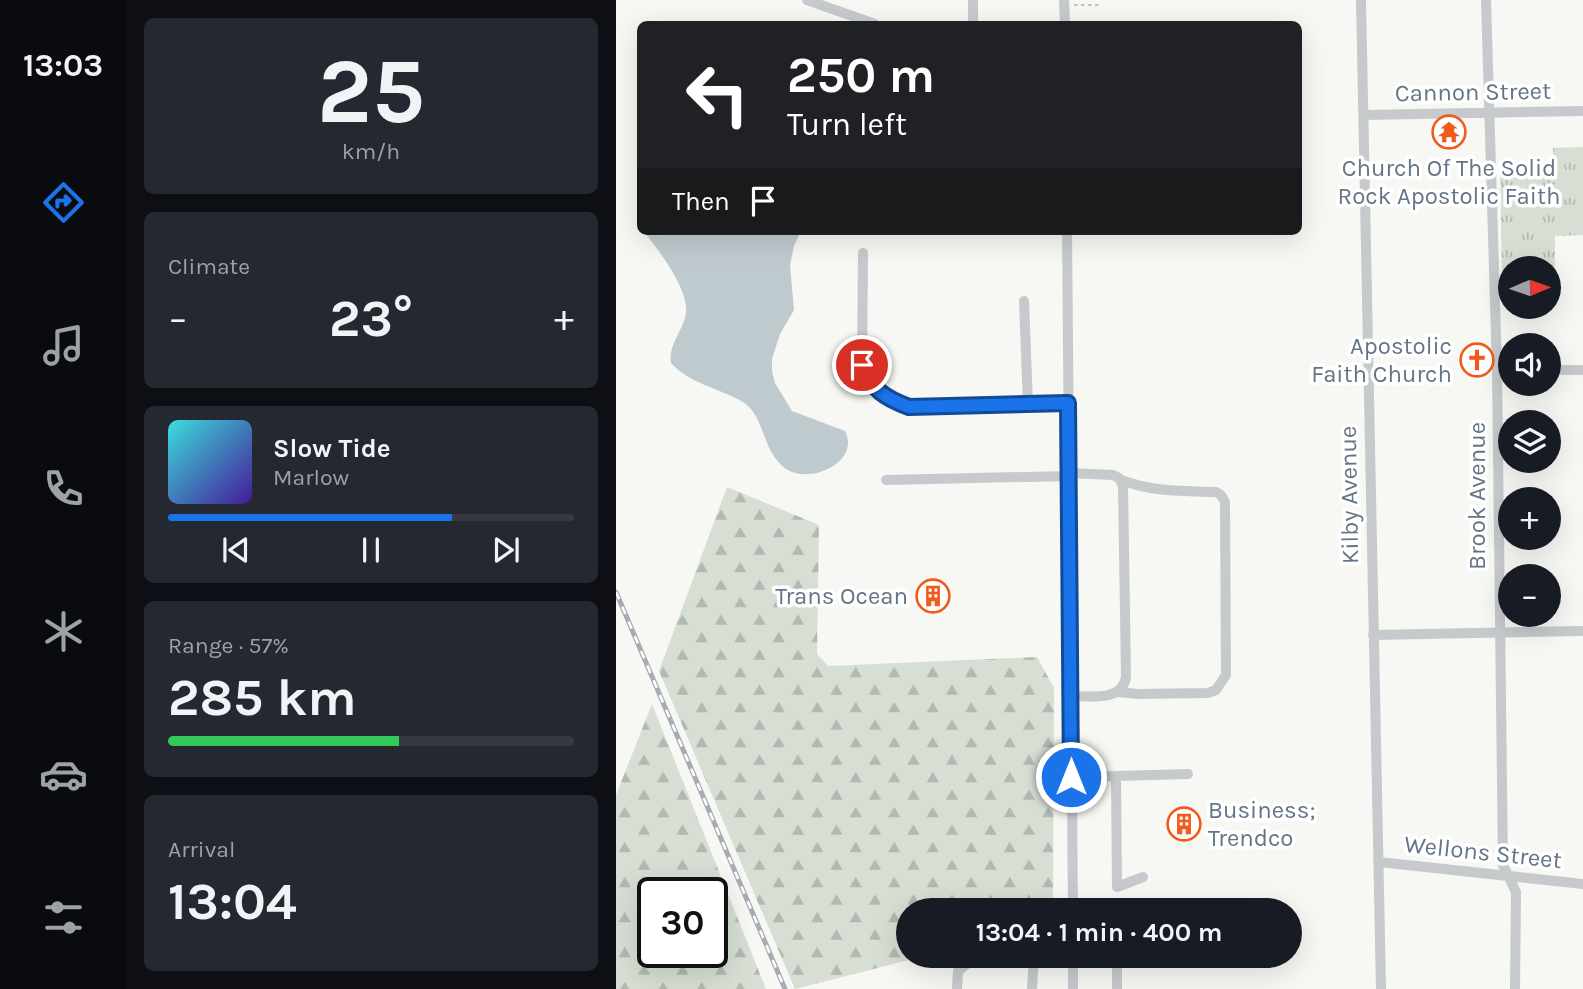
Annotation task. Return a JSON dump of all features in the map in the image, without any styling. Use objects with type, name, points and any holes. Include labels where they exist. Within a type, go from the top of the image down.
[{"type":"street","points":[[807,0],[832,5],[868,21]]},
{"type":"street","points":[[973,0],[974,21]]},
{"type":"street","name":"Kilby Avenue","points":[[1361,0],[1381,989]]},
{"type":"street","name":"Brook Avenue","points":[[1486,0],[1497,370],[1503,865],[1516,892],[1515,989]]},
{"type":"street","points":[[1064,3],[1065,21]]},
{"type":"street","name":"Cannon Street","points":[[1364,115],[1583,111]]},
{"type":"street","points":[[1067,235],[1073,898]]},
{"type":"street","points":[[863,253],[862,365],[869,381],[888,399],[909,407],[1068,403]]},
{"type":"street","points":[[1024,301],[1028,404]]},
{"type":"street","points":[[1561,370],[1583,370]]},
{"type":"street","points":[[886,480],[1113,475],[1142,488],[1216,492],[1221,495],[1225,502],[1226,675],[1222,684],[1208,693],[1119,692],[1110,695],[1071,696]]},
{"type":"street","points":[[1119,692],[1126,677],[1121,480]]},
{"type":"street","points":[[1373,635],[1583,631]]},
{"type":"street","points":[[1071,777],[1188,774]]},
{"type":"street","points":[[1116,776],[1117,887],[1143,877]]},
{"type":"street","name":"Wellons Street","points":[[1378,862],[1583,884]]},
{"type":"street","points":[[957,989],[958,971],[962,968]]},
{"type":"street","points":[[1032,989],[1033,968]]},
{"type":"street","points":[[1073,968],[1073,989]]},
{"type":"street","points":[[1117,968],[1117,989]]},
{"type":"path","points":[[1064,3],[1101,5]]},
{"type":"green space","points":[[1583,147],[1583,235],[1555,236],[1555,256],[1502,256],[1500,165],[1553,164],[1553,148]]},
{"type":"green space","points":[[727,487],[819,525],[817,654],[828,666],[1037,657],[1054,688],[1053,898],[896,898],[896,963],[795,989],[659,671]]},
{"type":"green space","points":[[652,704],[721,877],[637,877],[637,968],[728,968],[728,894],[766,989],[616,989],[616,795]]},
{"type":"shaded area","points":[[646,235],[799,235],[790,265],[794,310],[780,334],[772,359],[772,371],[775,383],[792,411],[845,431],[848,442],[840,461],[830,468],[808,474],[786,469],[772,453],[750,408],[734,397],[687,376],[671,363],[672,350],[685,319],[686,303],[671,269]]},
{"type":"railway","points":[[616,592],[785,989]]},
{"type":"place","name":"Church Of The Solid Rock Apostolic Faith","points":[[1449,132]]},
{"type":"place","name":"Apostolic Faith Church","points":[[1477,360]]},
{"type":"place","name":"Trans Ocean","points":[[933,596]]},
{"type":"place","name":"Business; Trendco","points":[[1184,824]]},
{"type":"route","points":[[862,365],[869,381],[888,399],[909,407],[1068,403],[1071,777]]}]
